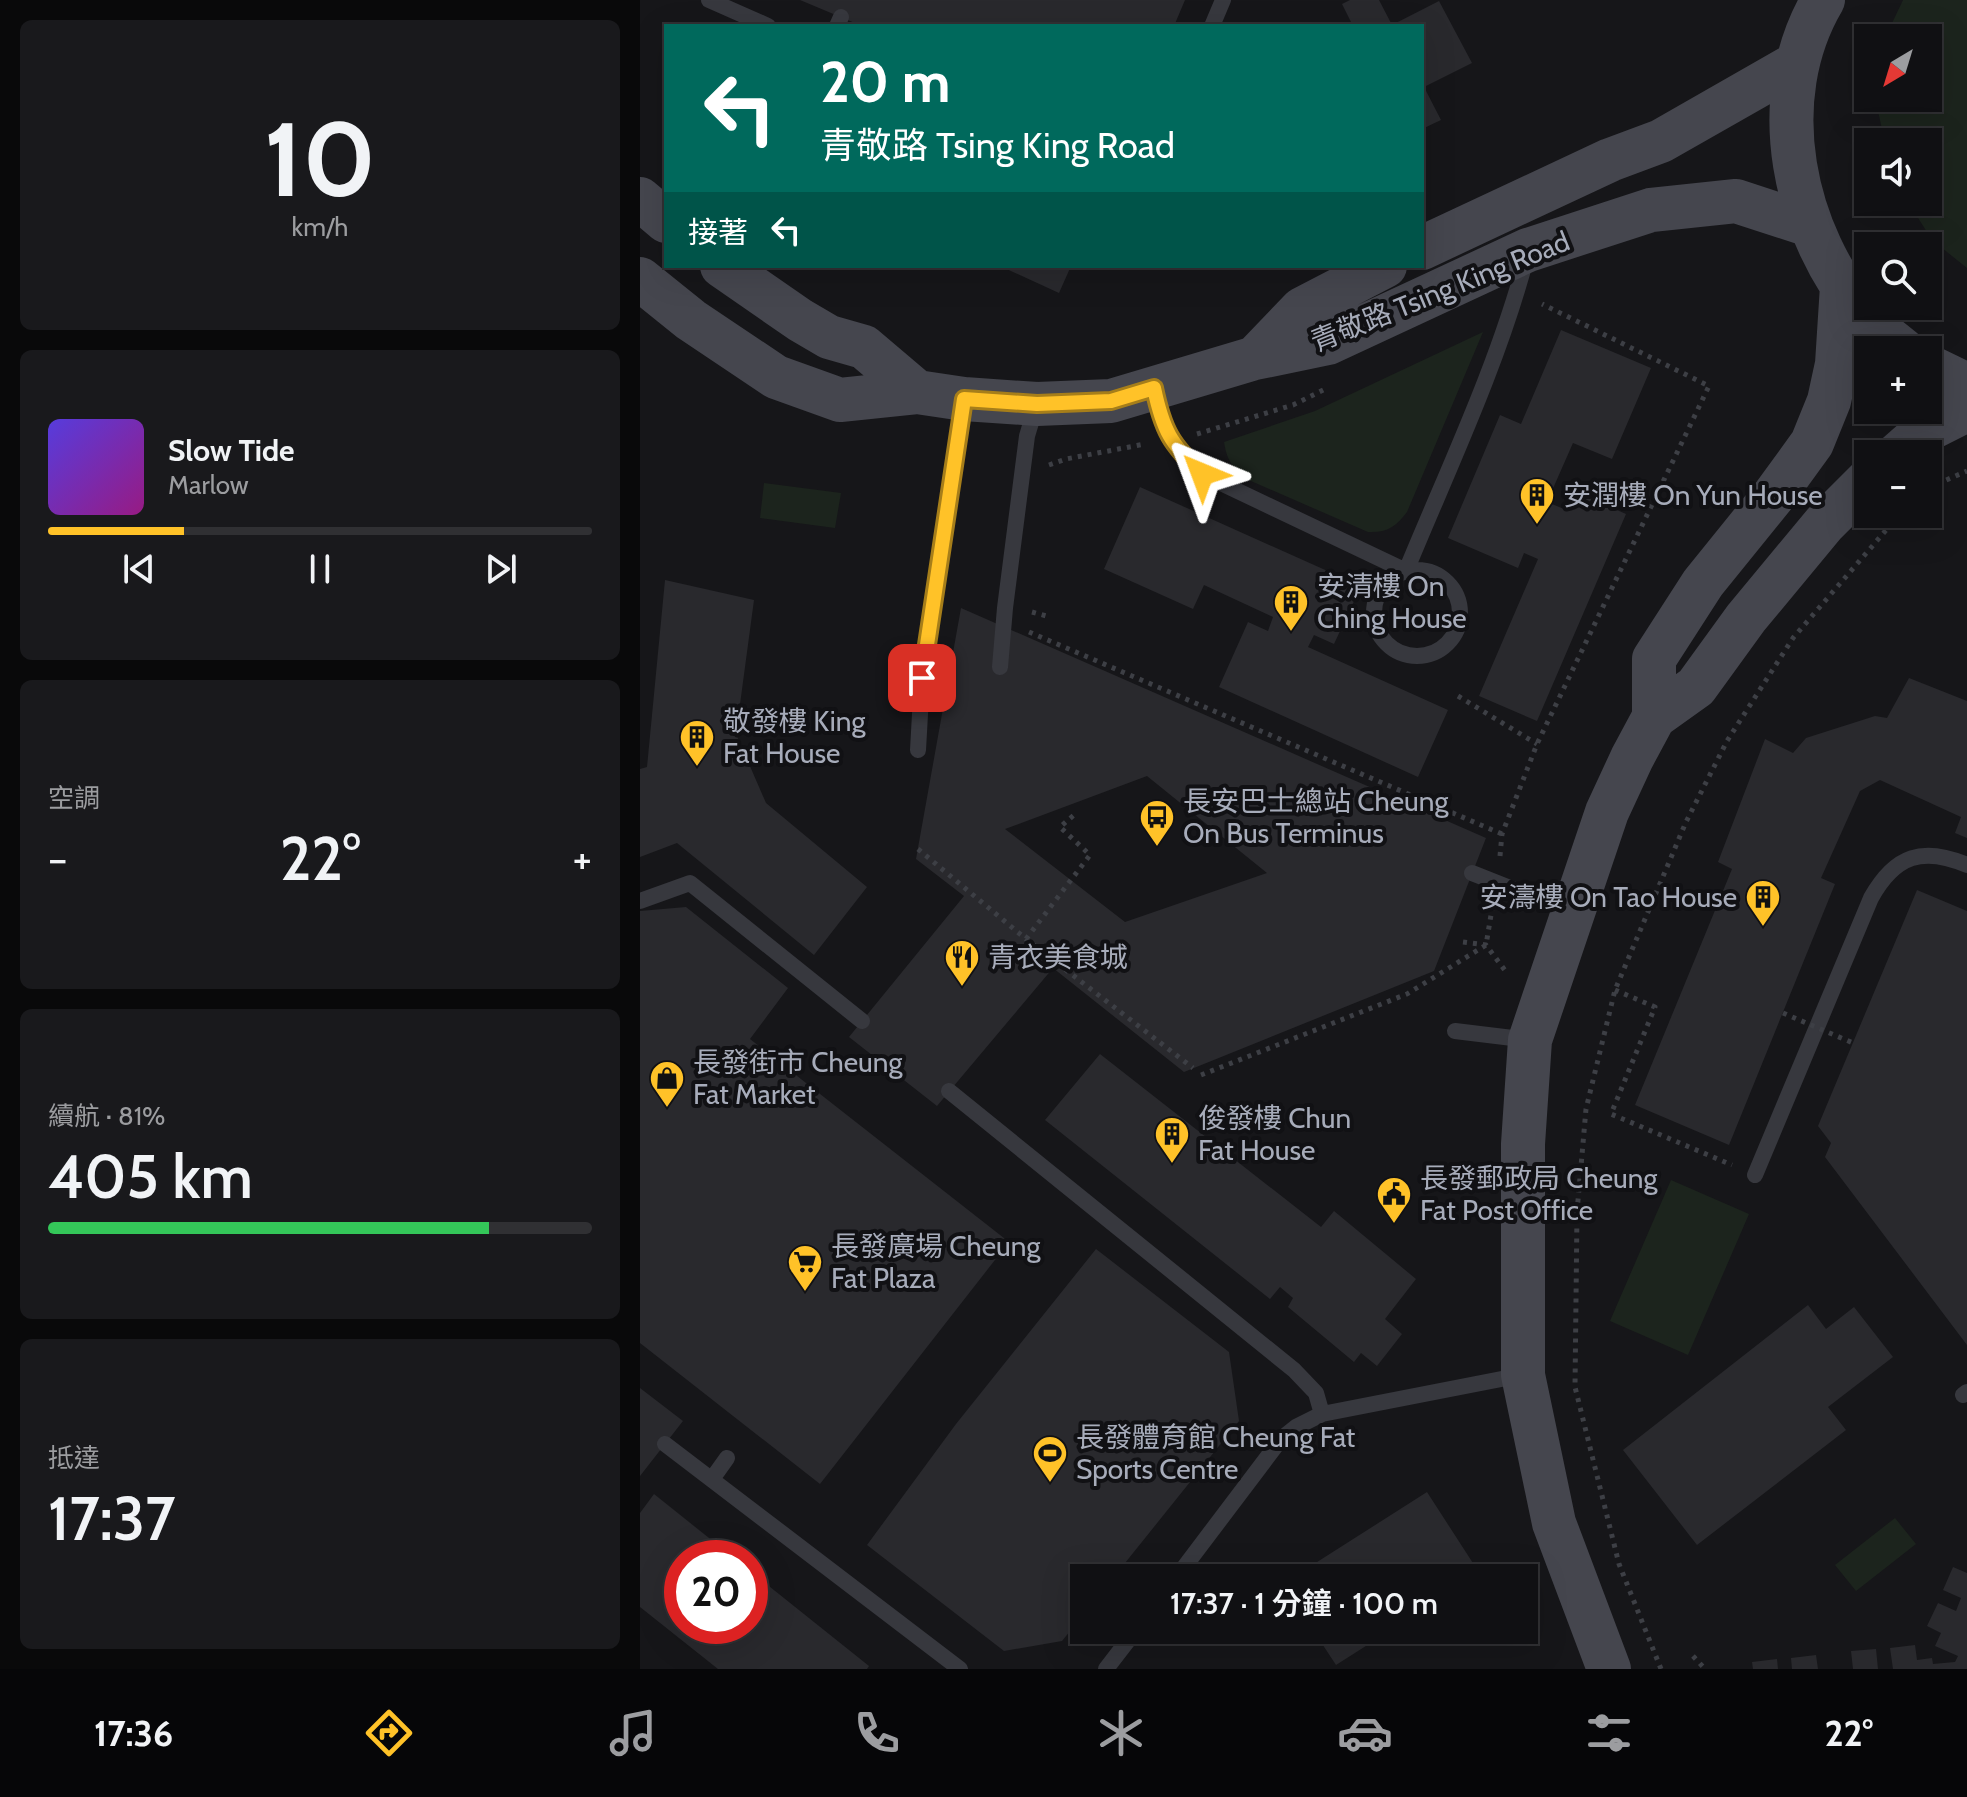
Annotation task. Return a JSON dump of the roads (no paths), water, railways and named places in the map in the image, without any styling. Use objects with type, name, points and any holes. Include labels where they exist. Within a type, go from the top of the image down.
[{"type":"main road","points":[[1823,0],[1796,64],[1793,155],[1810,225],[1842,286],[1868,320],[1887,336]]},
{"type":"main road","name":"青敬路 Tsing King Road","points":[[1424,247],[1610,160],[1661,141],[1796,64]]},
{"type":"main road","points":[[640,199],[664,219]]},
{"type":"main road","name":"青敬路 Tsing King Road","points":[[640,279],[691,320],[776,377],[840,400],[917,392],[1037,404],[1111,401],[1255,358],[1328,343],[1528,250],[1651,210],[1736,201],[1810,225]]},
{"type":"main road","points":[[725,268],[829,337],[864,347],[917,392]]},
{"type":"main road","name":"青敬路 Tsing King Road","points":[[1255,358],[1302,309],[1381,268]]},
{"type":"main road","points":[[1654,717],[1654,659],[1703,583],[1812,443],[1829,401],[1837,364],[1842,286]]},
{"type":"main road","points":[[1942,373],[1967,385]]},
{"type":"main road","points":[[1914,440],[1923,432],[1967,410]]},
{"type":"main road","points":[[1609,1669],[1554,1523],[1523,1375],[1523,1144],[1514,1038],[1574,913],[1607,812],[1654,717],[1696,687],[1746,618],[1824,524],[1854,494]]},
{"type":"lane","points":[[709,0],[763,24]]},
{"type":"lane","points":[[1213,24],[1223,0]]},
{"type":"lane","points":[[1154,388],[1161,422],[1178,450],[1202,474],[1406,571],[1426,570],[1443,578],[1456,594],[1460,612],[1456,631],[1444,647],[1426,655],[1407,655],[1390,647],[1378,632],[1373,613],[1377,594],[1389,579],[1406,571],[1492,362],[1528,250]]},
{"type":"lane","points":[[918,750],[922,678],[964,399]]},
{"type":"lane","points":[[1000,667],[1027,436],[1037,404]]},
{"type":"lane","points":[[1755,1175],[1871,898],[1883,877],[1900,862],[1922,855],[1945,856],[1967,865]]},
{"type":"lane","points":[[1472,873],[1574,913]]},
{"type":"lane","points":[[640,901],[690,883],[862,1021]]},
{"type":"lane","points":[[1455,1031],[1514,1038]]},
{"type":"lane","points":[[949,1091],[1294,1370],[1316,1393],[1322,1414]]},
{"type":"lane","points":[[1187,1564],[1281,1439],[1296,1427],[1322,1414],[1523,1375]]},
{"type":"lane","points":[[665,1444],[960,1669]]},
{"type":"lane","points":[[712,1479],[727,1458]]},
{"type":"lane","points":[[1106,1669],[1125,1644]]},
{"type":"place","name":"安潤樓 On Yun House","points":[[1537,526]]},
{"type":"place","name":"安清樓 On Ching House","points":[[1291,633]]},
{"type":"place","name":"敬發樓 King Fat House","points":[[697,768]]},
{"type":"place","name":"長安巴士總站 Cheung On Bus Terminus","points":[[1157,848]]},
{"type":"place","name":"安濤樓 On Tao House","points":[[1763,928]]},
{"type":"place","name":"青衣美食城","points":[[962,988]]},
{"type":"place","name":"長發街市 Cheung Fat Market","points":[[667,1109]]},
{"type":"place","name":"俊發樓 Chun Fat House","points":[[1172,1165]]},
{"type":"place","name":"長發郵政局 Cheung Fat Post Office","points":[[1394,1225]]},
{"type":"place","name":"長發廣場 Cheung Fat Plaza","points":[[805,1293]]},
{"type":"place","name":"長發體育館 Cheung Fat Sports Centre","points":[[1050,1484]]}]
